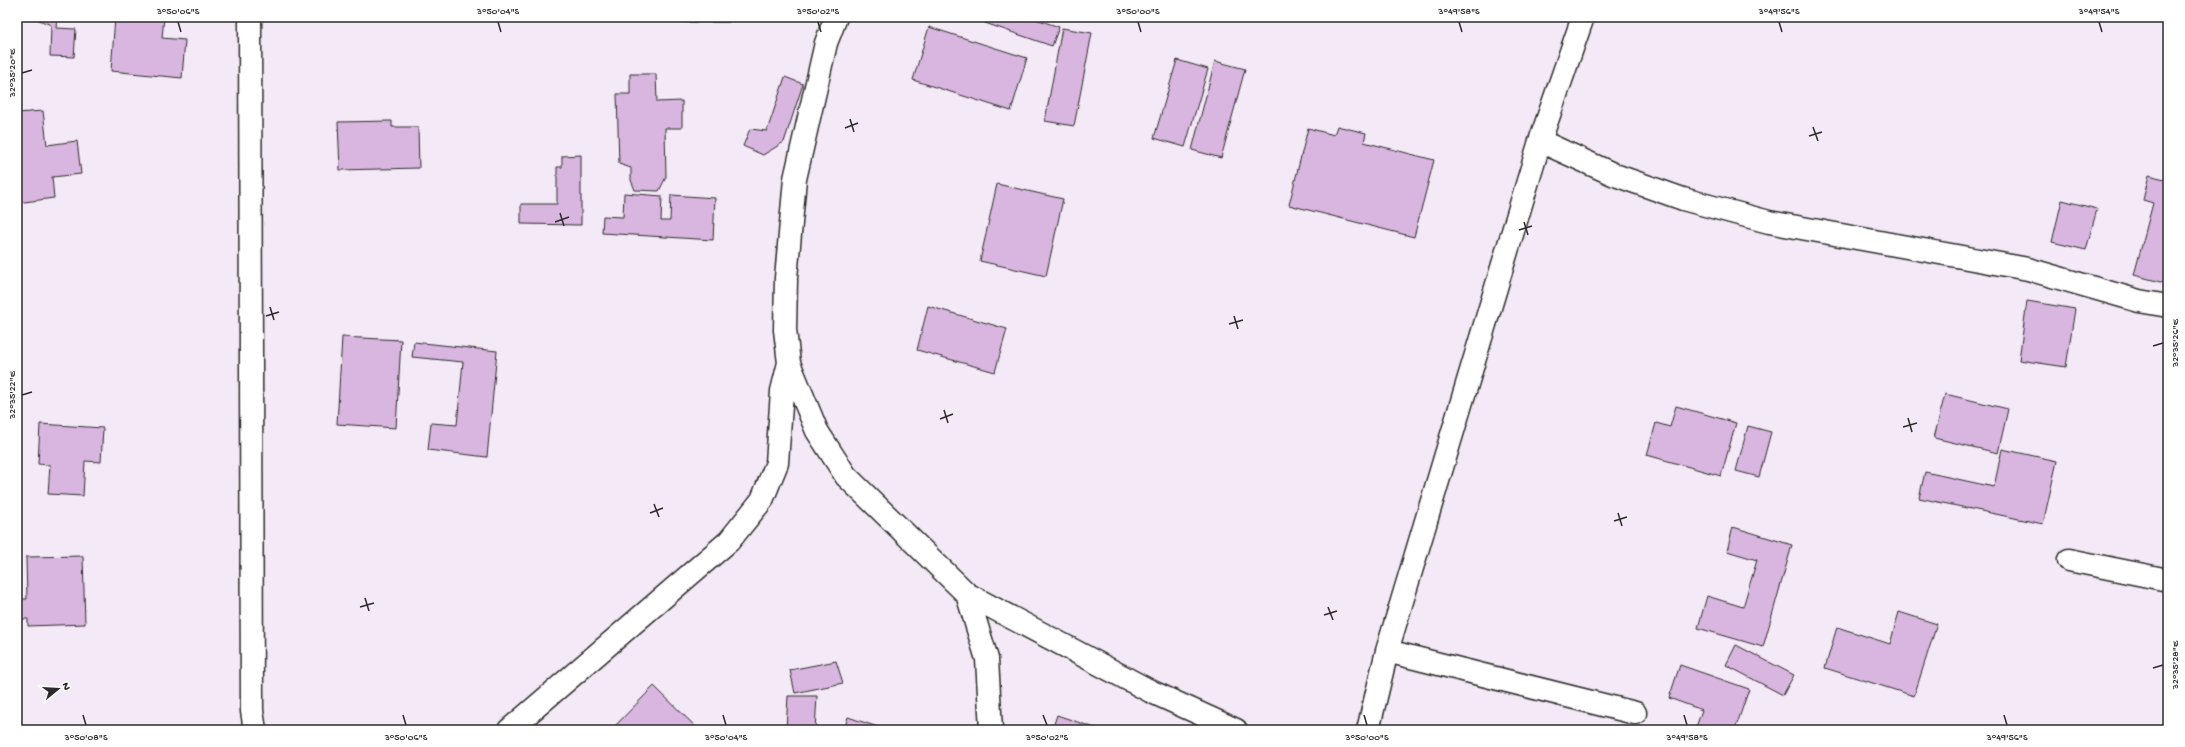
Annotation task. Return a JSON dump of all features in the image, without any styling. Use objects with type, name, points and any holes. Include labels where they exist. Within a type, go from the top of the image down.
[{"type":"street","points":[[250,17],[252,712],[255,730]]},
{"type":"street","points":[[836,17],[826,43],[795,179],[786,278],[785,330],[789,363],[817,431],[846,476],[968,594],[1150,691],[1236,730]]},
{"type":"street","points":[[1368,730],[1387,651],[1540,141],[1583,17]]},
{"type":"street","points":[[1540,141],[1615,175],[1683,199],[1769,222],[2028,269],[2139,301],[2168,306]]},
{"type":"street","points":[[509,730],[730,541],[762,500],[777,463],[782,391],[789,363]]},
{"type":"street","points":[[2069,560],[2168,580]]},
{"type":"street","points":[[968,594],[987,659],[991,730]]},
{"type":"street","points":[[1387,651],[1635,713]]},
{"type":"building","points":[[32,17],[57,17],[56,28],[76,29],[74,57],[50,56],[51,25]]},
{"type":"building","points":[[115,17],[164,17],[162,38],[185,40],[182,78],[111,71]]},
{"type":"building","points":[[684,17],[729,17],[729,22],[684,22]]},
{"type":"building","points":[[987,17],[1030,17],[1059,27],[1052,46],[985,23]]},
{"type":"building","points":[[929,27],[1027,58],[1011,111],[913,80]]},
{"type":"building","points":[[1062,28],[1092,33],[1074,126],[1045,121]]},
{"type":"building","points":[[1177,60],[1208,69],[1185,147],[1154,138]]},
{"type":"building","points":[[1215,61],[1245,69],[1221,158],[1192,150]]},
{"type":"building","points":[[630,74],[656,74],[657,102],[682,101],[682,128],[665,128],[666,177],[659,191],[635,190],[631,180],[631,168],[619,164],[617,94],[630,94]]},
{"type":"building","points":[[785,77],[803,84],[784,142],[763,155],[743,146],[750,129],[767,131]]},
{"type":"building","points":[[43,111],[47,145],[77,141],[81,174],[52,177],[54,198],[17,203],[17,113]]},
{"type":"building","points":[[392,121],[392,127],[418,127],[419,168],[340,170],[338,122]]},
{"type":"building","points":[[1337,126],[1366,133],[1364,142],[1434,160],[1414,237],[1289,205],[1308,128],[1334,135]]},
{"type":"building","points":[[581,155],[581,225],[521,224],[521,204],[557,204],[557,167],[562,167],[562,156]]},
{"type":"building","points":[[2149,175],[2168,180],[2168,284],[2134,275],[2153,203],[2143,200]]},
{"type":"building","points":[[997,184],[1063,199],[1046,276],[980,261]]},
{"type":"building","points":[[624,193],[662,196],[661,221],[670,221],[671,195],[715,198],[713,240],[602,233],[603,216],[623,217]]},
{"type":"building","points":[[2062,200],[2097,209],[2086,250],[2052,242]]},
{"type":"building","points":[[2027,301],[2075,309],[2066,367],[2019,360]]},
{"type":"building","points":[[928,306],[1007,329],[995,372],[917,350]]},
{"type":"building","points":[[342,337],[401,340],[396,428],[337,424]]},
{"type":"building","points":[[414,342],[497,351],[487,457],[428,450],[431,423],[457,425],[463,362],[412,357]]},
{"type":"building","points":[[1945,394],[2008,409],[1998,453],[1934,438]]},
{"type":"building","points":[[1676,406],[1736,423],[1721,476],[1647,455],[1656,423],[1670,427]]},
{"type":"building","points":[[40,424],[103,428],[101,462],[85,461],[83,496],[48,494],[50,465],[38,464]]},
{"type":"building","points":[[1748,426],[1771,432],[1759,477],[1736,471]]},
{"type":"building","points":[[2002,449],[2057,461],[2043,524],[1919,498],[1925,472],[1994,487]]},
{"type":"building","points":[[1733,527],[1792,545],[1763,647],[1698,628],[1707,596],[1743,607],[1757,560],[1727,551]]},
{"type":"building","points":[[83,556],[85,624],[28,626],[28,619],[19,619],[18,599],[27,599],[26,557]]},
{"type":"building","points":[[1899,612],[1937,624],[1914,696],[1825,668],[1837,627],[1890,644]]},
{"type":"building","points":[[1736,645],[1794,675],[1783,695],[1726,665]]},
{"type":"building","points":[[836,661],[843,683],[795,693],[790,670]]},
{"type":"building","points":[[1680,665],[1749,689],[1735,730],[1695,730],[1702,710],[1669,698]]},
{"type":"building","points":[[654,686],[699,730],[611,730]]},
{"type":"building","points":[[788,696],[817,696],[815,730],[786,730]]},
{"type":"building","points":[[1057,715],[1101,730],[1052,730]]},
{"type":"building","points":[[848,717],[887,730],[844,730]]}]
